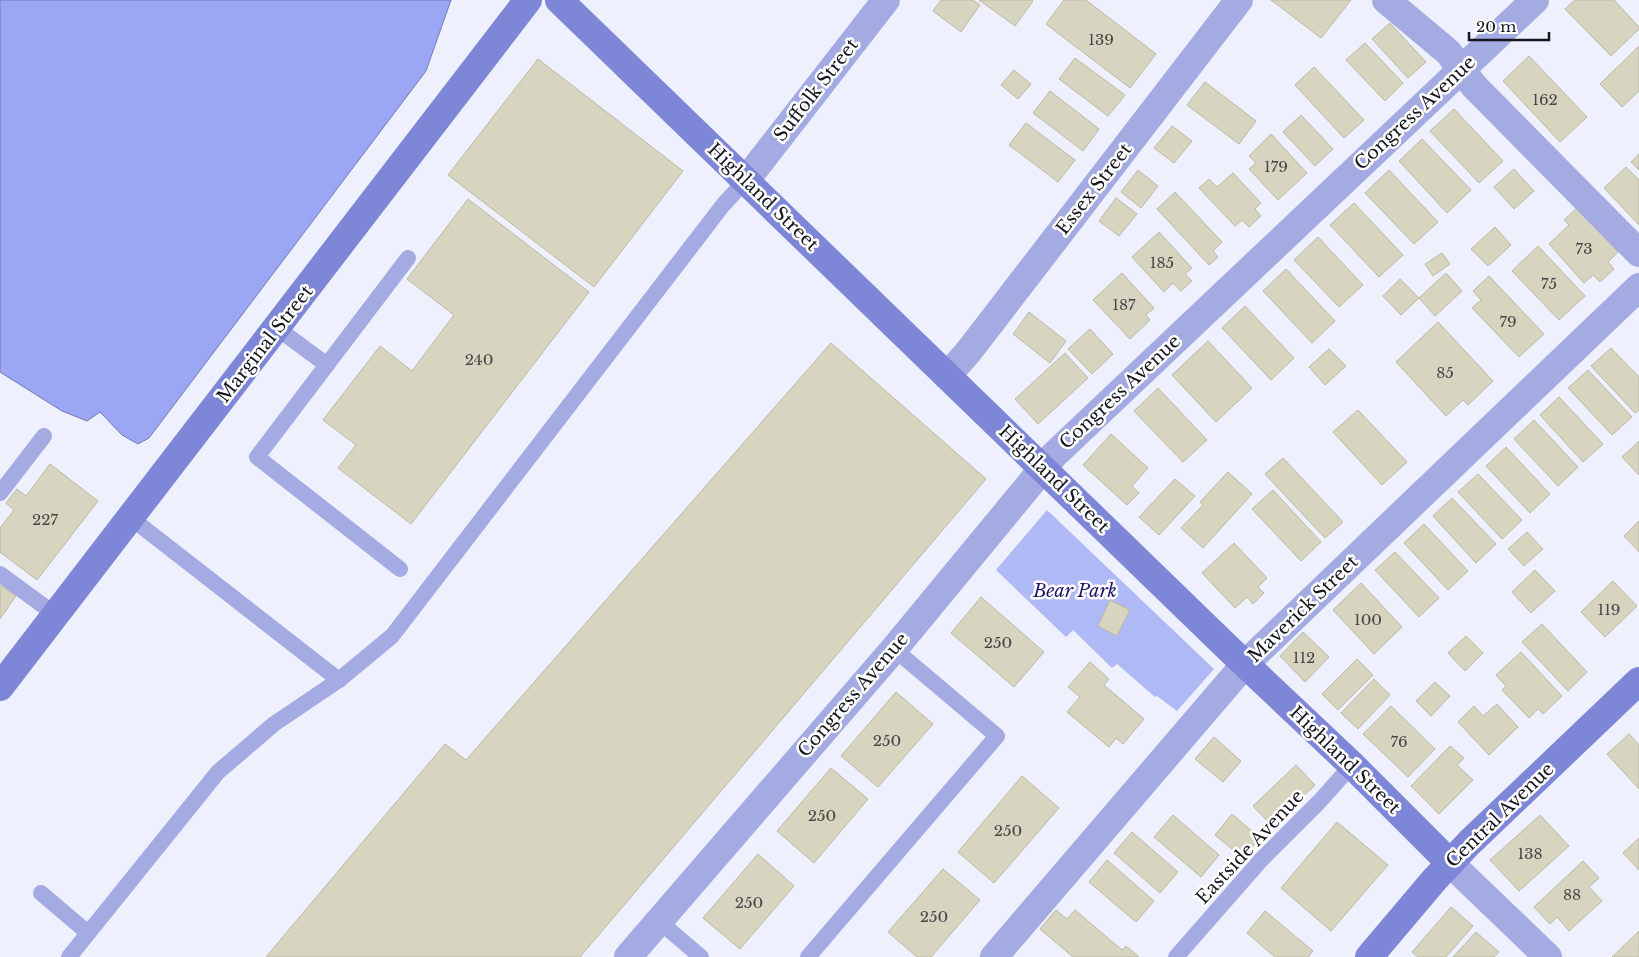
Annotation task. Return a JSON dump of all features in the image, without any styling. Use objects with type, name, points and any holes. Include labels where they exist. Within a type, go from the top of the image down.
[{"type":"street","name":"Marginal Street","points":[[0,687],[278,328],[528,0]]},
{"type":"street","name":"Highland Street","points":[[560,0],[1042,468],[1352,765],[1548,957]]},
{"type":"street","name":"Suffolk Street","points":[[746,180],[886,0]]},
{"type":"street","name":"Essex Street","points":[[947,376],[969,351],[1239,0]]},
{"type":"street","points":[[1386,0],[1448,52],[1474,86],[1639,253]]},
{"type":"street","name":"Congress Avenue","points":[[628,957],[894,649],[1042,468],[1066,442],[1535,0]]},
{"type":"street","name":"Maverick Street","points":[[994,957],[1245,664],[1639,287]]},
{"type":"street","name":"Central Avenue","points":[[1369,957],[1450,863],[1639,680]]},
{"type":"lane","points":[[69,957],[218,772],[274,724],[339,680],[392,636],[723,205],[746,180]]},
{"type":"lane","points":[[400,569],[256,457],[408,258]]},
{"type":"lane","points":[[278,328],[327,365]]},
{"type":"lane","points":[[0,493],[44,436]]},
{"type":"lane","points":[[131,518],[339,680]]},
{"type":"lane","points":[[0,574],[56,615]]},
{"type":"lane","points":[[808,957],[997,736],[894,649]]},
{"type":"lane","name":"Eastside Avenue","points":[[1176,957],[1261,860],[1320,801],[1352,765]]},
{"type":"lane","points":[[41,893],[88,933]]},
{"type":"lane","points":[[659,921],[702,957]]},
{"type":"green space","name":"Bear Park","points":[[1047,510],[1214,669],[1177,711],[1157,696],[1155,697],[1117,664],[1112,668],[1073,630],[1066,637],[996,570]]},
{"type":"shaded area","points":[[0,0],[451,0],[426,71],[149,438],[138,444],[122,435],[100,412],[87,421],[62,411],[0,372]]},
{"type":"building","points":[[941,0],[973,0],[980,5],[961,32],[933,11]]},
{"type":"building","points":[[979,0],[1031,0],[1033,1],[1015,26]]},
{"type":"building","points":[[1064,0],[1086,0],[1156,54],[1130,88],[1046,24]]},
{"type":"building","points":[[1271,0],[1351,0],[1321,38]]},
{"type":"building","points":[[1575,0],[1614,0],[1639,29],[1611,56],[1565,9]]},
{"type":"building","points":[[1390,23],[1426,62],[1408,78],[1372,39]]},
{"type":"building","points":[[1365,43],[1403,83],[1385,101],[1346,60]]},
{"type":"building","points":[[1639,46],[1639,91],[1622,107],[1600,84]]},
{"type":"building","points":[[1529,56],[1587,117],[1560,142],[1503,81]]},
{"type":"building","points":[[1075,58],[1125,95],[1108,116],[1059,79]]},
{"type":"building","points":[[538,59],[683,171],[594,287],[448,175]]},
{"type":"building","points":[[1314,67],[1364,120],[1344,138],[1295,85]]},
{"type":"building","points":[[1014,70],[1031,84],[1018,99],[1001,85]]},
{"type":"building","points":[[1205,82],[1256,121],[1239,144],[1187,105]]},
{"type":"building","points":[[1050,91],[1099,129],[1083,151],[1033,113]]},
{"type":"building","points":[[1454,109],[1503,161],[1479,183],[1430,131]]},
{"type":"building","points":[[1301,115],[1333,149],[1315,166],[1283,132]]},
{"type":"building","points":[[1026,123],[1075,160],[1058,182],[1009,145]]},
{"type":"building","points":[[1172,126],[1192,141],[1174,163],[1154,148]]},
{"type":"building","points":[[1271,134],[1307,173],[1278,200],[1249,169],[1256,163],[1249,156]]},
{"type":"building","points":[[1422,139],[1471,190],[1447,213],[1399,161]]},
{"type":"building","points":[[1639,154],[1639,170],[1631,162]]},
{"type":"building","points":[[1626,167],[1639,180],[1639,225],[1604,188]]},
{"type":"building","points":[[1514,169],[1534,191],[1514,209],[1494,187]]},
{"type":"building","points":[[1138,170],[1158,186],[1141,208],[1121,192]]},
{"type":"building","points":[[1389,170],[1438,222],[1414,244],[1365,193]]},
{"type":"building","points":[[1233,173],[1261,203],[1255,209],[1261,216],[1249,227],[1242,220],[1235,226],[1199,188],[1209,179],[1217,187]]},
{"type":"building","points":[[1175,192],[1222,242],[1213,251],[1218,257],[1209,265],[1157,209]]},
{"type":"building","points":[[1116,198],[1137,214],[1119,236],[1099,221]]},
{"type":"building","points":[[468,199],[589,292],[411,524],[338,468],[356,445],[323,420],[380,346],[412,371],[454,315],[407,279]]},
{"type":"building","points":[[1354,203],[1403,255],[1379,277],[1330,225]]},
{"type":"building","points":[[1577,208],[1618,252],[1608,262],[1614,269],[1600,282],[1593,275],[1584,283],[1549,244],[1569,225],[1564,220]]},
{"type":"building","points":[[1495,227],[1511,245],[1488,266],[1471,249]]},
{"type":"building","points":[[1159,232],[1192,268],[1185,274],[1192,281],[1181,291],[1173,283],[1164,292],[1132,257]]},
{"type":"building","points":[[1318,237],[1363,285],[1339,307],[1294,260]]},
{"type":"building","points":[[1538,246],[1585,296],[1559,320],[1512,271]]},
{"type":"building","points":[[1442,253],[1450,264],[1433,276],[1425,264]]},
{"type":"building","points":[[1286,269],[1335,321],[1312,343],[1263,291]]},
{"type":"building","points":[[1122,273],[1154,308],[1146,315],[1150,320],[1130,339],[1093,300]]},
{"type":"building","points":[[1446,273],[1462,291],[1435,316],[1419,298]]},
{"type":"building","points":[[1489,276],[1544,334],[1519,357],[1472,308],[1481,300],[1473,291]]},
{"type":"building","points":[[1400,279],[1419,298],[1401,315],[1383,296]]},
{"type":"building","points":[[1245,306],[1294,358],[1271,380],[1222,328]]},
{"type":"building","points":[[1029,312],[1066,341],[1050,363],[1013,334]]},
{"type":"building","points":[[1438,322],[1493,381],[1468,405],[1463,400],[1446,416],[1396,362]]},
{"type":"building","points":[[1090,329],[1113,354],[1092,374],[1068,349]]},
{"type":"building","points":[[1208,341],[1252,388],[1216,422],[1172,375]]},
{"type":"building","points":[[831,343],[986,479],[580,957],[266,957],[445,744],[466,760]]},
{"type":"building","points":[[1611,348],[1639,377],[1639,410],[1635,413],[1591,366]]},
{"type":"building","points":[[1329,349],[1346,366],[1325,385],[1309,367]]},
{"type":"building","points":[[1065,353],[1088,378],[1038,424],[1015,399]]},
{"type":"building","points":[[1588,370],[1632,417],[1612,435],[1568,388]]},
{"type":"building","points":[[1158,388],[1207,440],[1183,462],[1134,411]]},
{"type":"building","points":[[1559,397],[1603,444],[1583,462],[1540,415]]},
{"type":"building","points":[[1358,410],[1407,462],[1382,485],[1333,432]]},
{"type":"building","points":[[1534,420],[1578,467],[1558,486],[1514,439]]},
{"type":"building","points":[[1111,434],[1148,468],[1132,486],[1139,493],[1127,505],[1083,465]]},
{"type":"building","points":[[1639,441],[1639,475],[1622,457]]},
{"type":"building","points":[[1506,447],[1550,494],[1530,513],[1486,466]]},
{"type":"building","points":[[1283,458],[1343,522],[1325,538],[1265,474]]},
{"type":"building","points":[[50,464],[98,501],[37,580],[0,552],[0,528],[14,510],[6,503],[17,489],[26,496]]},
{"type":"building","points":[[1228,472],[1252,494],[1203,548],[1181,528],[1203,505],[1200,502]]},
{"type":"building","points":[[1478,474],[1522,520],[1502,539],[1458,492]]},
{"type":"building","points":[[1175,479],[1195,496],[1159,535],[1139,517]]},
{"type":"building","points":[[1273,490],[1321,542],[1301,561],[1252,509]]},
{"type":"building","points":[[1452,498],[1496,544],[1476,563],[1433,516]]},
{"type":"building","points":[[1639,521],[1639,552],[1624,536]]},
{"type":"building","points":[[1424,524],[1468,571],[1448,590],[1404,543]]},
{"type":"building","points":[[1527,532],[1543,549],[1524,566],[1508,549]]},
{"type":"building","points":[[1234,543],[1267,578],[1258,587],[1264,593],[1253,604],[1247,597],[1235,608],[1202,573]]},
{"type":"building","points":[[1395,552],[1439,598],[1419,617],[1375,570]]},
{"type":"building","points":[[1535,570],[1555,591],[1531,613],[1512,592]]},
{"type":"building","points":[[1613,581],[1637,606],[1605,637],[1581,612]]},
{"type":"building","points":[[1361,583],[1402,627],[1374,654],[1333,610]]},
{"type":"building","points":[[0,585],[16,596],[0,619]]},
{"type":"building","points":[[981,597],[1044,652],[1014,687],[951,633]]},
{"type":"building","points":[[1110,600],[1130,610],[1117,636],[1098,626]]},
{"type":"building","points":[[1542,624],[1587,672],[1568,691],[1522,642]]},
{"type":"building","points":[[1303,632],[1329,657],[1305,682],[1280,656]]},
{"type":"building","points":[[1466,636],[1483,653],[1465,671],[1448,653]]},
{"type":"building","points":[[1521,652],[1562,696],[1543,714],[1538,709],[1529,718],[1502,690],[1506,686],[1496,675]]},
{"type":"building","points":[[1357,659],[1373,675],[1338,710],[1322,694]]},
{"type":"building","points":[[1090,662],[1109,679],[1104,685],[1144,719],[1123,744],[1116,738],[1109,747],[1067,712],[1080,697],[1068,687]]},
{"type":"building","points":[[1374,679],[1390,695],[1358,729],[1341,713]]},
{"type":"building","points":[[1435,682],[1450,696],[1431,716],[1416,701]]},
{"type":"building","points":[[896,692],[933,724],[878,787],[841,756]]},
{"type":"building","points":[[1497,704],[1518,727],[1489,755],[1458,722],[1474,706],[1483,716]]},
{"type":"building","points":[[1391,706],[1435,749],[1408,777],[1363,734]]},
{"type":"building","points":[[1629,734],[1639,745],[1639,789],[1607,754]]},
{"type":"building","points":[[1214,737],[1241,761],[1223,782],[1195,759]]},
{"type":"building","points":[[1450,746],[1464,758],[1457,765],[1473,780],[1439,814],[1411,786]]},
{"type":"building","points":[[1296,765],[1315,785],[1272,826],[1253,806]]},
{"type":"building","points":[[831,768],[868,799],[814,863],[777,831]]},
{"type":"building","points":[[1022,776],[1059,808],[994,883],[958,852]]},
{"type":"building","points":[[1232,814],[1260,838],[1243,858],[1215,835]]},
{"type":"building","points":[[1173,815],[1219,855],[1201,877],[1154,837]]},
{"type":"building","points":[[1540,815],[1569,846],[1519,891],[1490,860]]},
{"type":"building","points":[[1337,822],[1388,865],[1331,931],[1281,888]]},
{"type":"building","points":[[1132,832],[1178,872],[1160,893],[1114,853]]},
{"type":"building","points":[[1639,838],[1639,870],[1623,853]]},
{"type":"building","points":[[758,854],[794,886],[740,949],[703,918]]},
{"type":"building","points":[[1107,860],[1154,901],[1136,922],[1089,882]]},
{"type":"building","points":[[1583,861],[1599,878],[1589,887],[1602,901],[1569,931],[1557,917],[1550,924],[1534,907]]},
{"type":"building","points":[[943,869],[980,900],[931,957],[917,957],[888,932]]},
{"type":"building","points":[[1451,907],[1473,926],[1446,957],[1418,957],[1412,952]]},
{"type":"building","points":[[1056,910],[1067,919],[1075,910],[1122,950],[1126,946],[1139,957],[1073,957],[1040,929]]},
{"type":"building","points":[[1265,911],[1313,951],[1308,957],[1275,957],[1247,933]]},
{"type":"building","points":[[1639,931],[1639,957],[1612,957]]},
{"type":"building","points":[[1476,932],[1499,952],[1494,957],[1453,957]]}]
